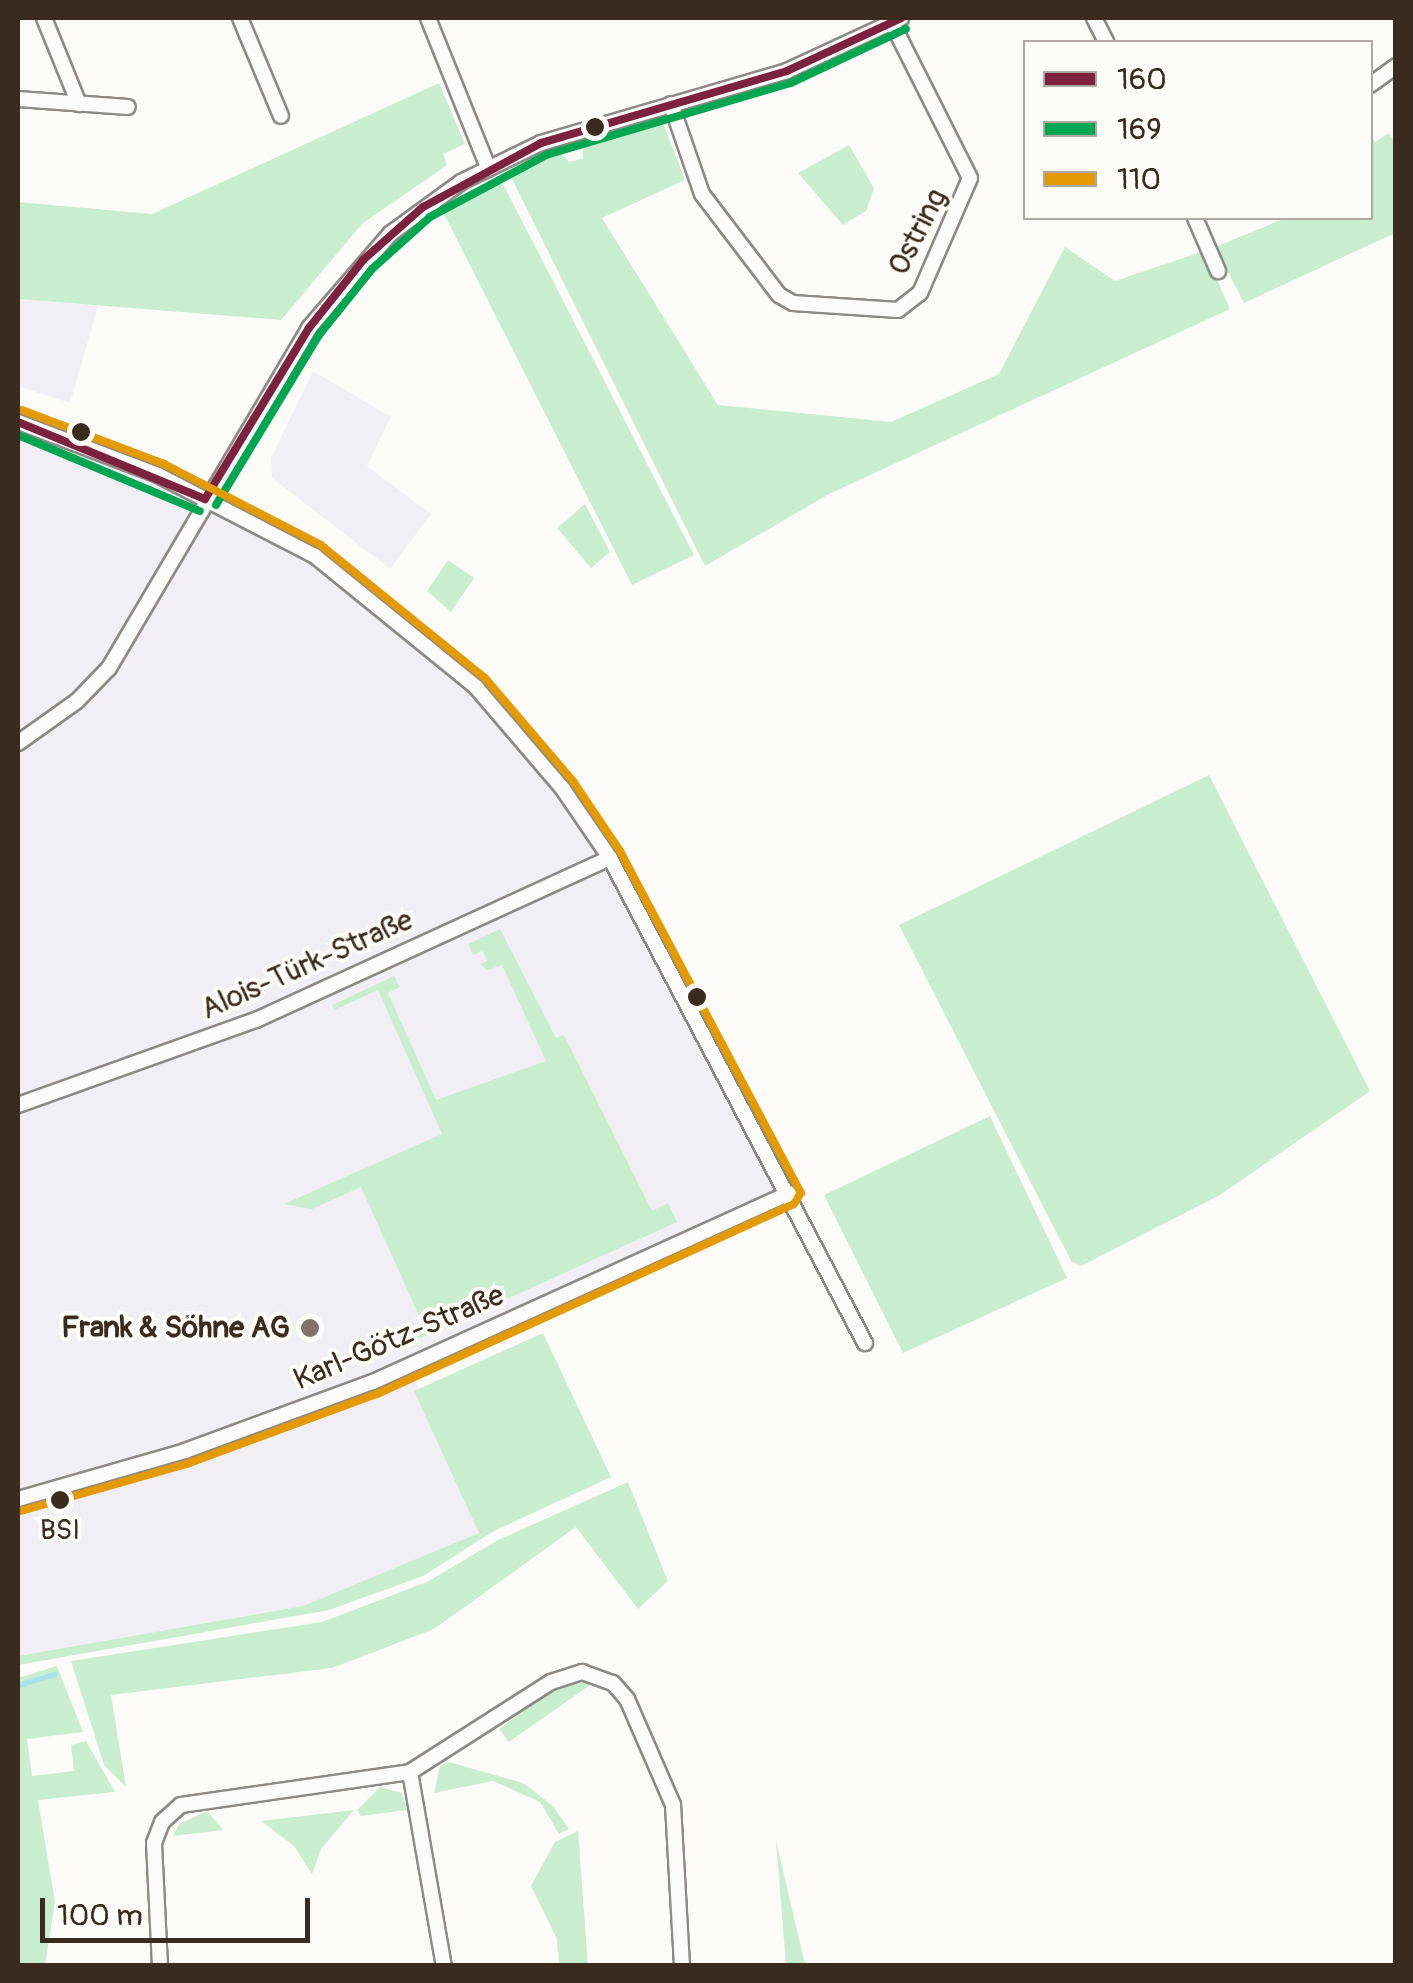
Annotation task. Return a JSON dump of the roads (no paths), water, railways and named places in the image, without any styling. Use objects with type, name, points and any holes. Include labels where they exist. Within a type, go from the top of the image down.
[{"type":"street","points":[[44,18],[79,104]]},
{"type":"street","points":[[240,18],[281,116]]},
{"type":"street","points":[[428,18],[488,167]]},
{"type":"street","name":"Ostring","points":[[18,743],[78,701],[109,668],[205,498],[309,328],[363,260],[424,207],[488,167],[568,133],[671,104],[787,72],[896,20],[970,178],[920,294],[898,310],[800,304],[779,296],[702,194],[671,104]]},
{"type":"street","points":[[1373,83],[1396,66]]},
{"type":"street","points":[[18,99],[128,107]]},
{"type":"street","points":[[1195,220],[1218,271]]},
{"type":"street","points":[[18,422],[205,498],[316,556],[437,650],[526,744],[610,858],[865,1343]]},
{"type":"street","name":"Alois-Türk-Straße","points":[[18,1105],[256,1020],[610,858]]},
{"type":"street","name":"Karl-Götz-Straße","points":[[18,1499],[185,1451],[373,1382],[789,1193]]},
{"type":"street","points":[[160,1966],[154,1843],[162,1822],[181,1804],[410,1772],[562,1676],[582,1672],[603,1678],[627,1699],[673,1805],[682,1966]]},
{"type":"street","points":[[410,1772],[444,1966]]},
{"type":"waterway","points":[[18,1685],[55,1674]]},
{"type":"place","name":"Frank & Söhne AG","points":[[310,1328]]},
{"type":"place","name":"BSI","points":[[60,1500]]}]
